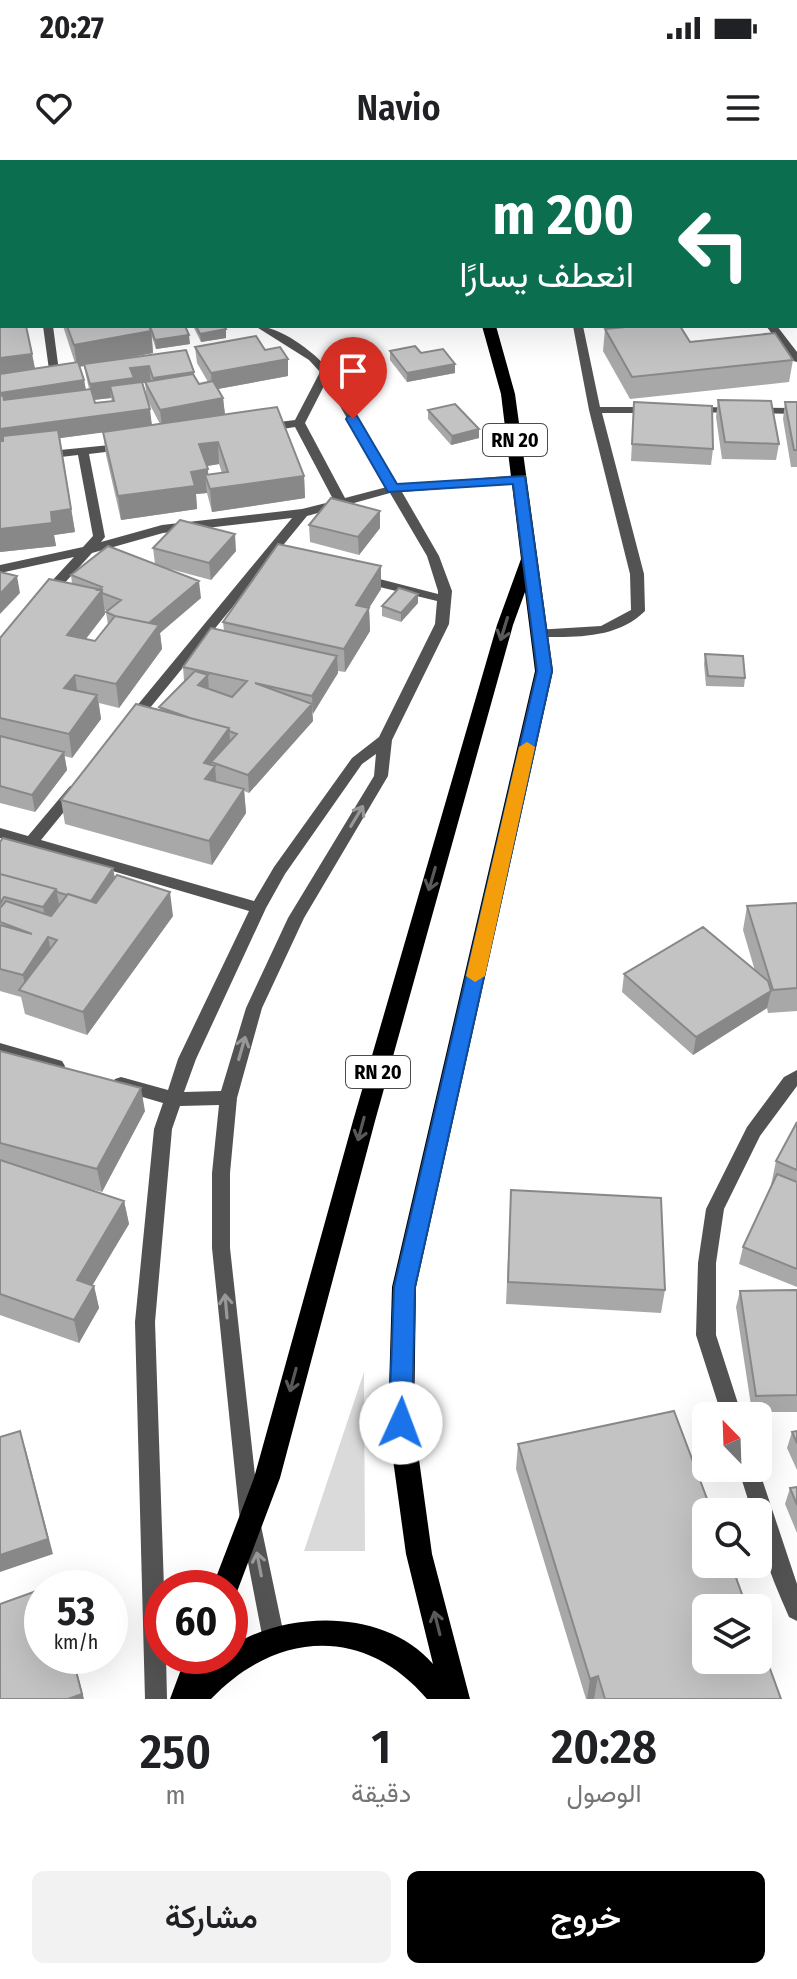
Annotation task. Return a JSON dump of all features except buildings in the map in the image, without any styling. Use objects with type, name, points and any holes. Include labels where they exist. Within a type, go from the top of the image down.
[{"type":"main road","name":"RN 20","points":[[456,1699],[419,1554],[401,1423],[404,1287],[544,671],[508,394],[490,328]]},
{"type":"main road","name":"RN 20","points":[[232,1570],[267,1478],[500,640],[530,556]]},
{"type":"main road","points":[[192,1699],[211,1675],[257,1645],[308,1632],[341,1633],[391,1649],[433,1680],[445,1699]]},
{"type":"main road","points":[[184,1699],[193,1674]]},
{"type":"street","points":[[48,328],[56,377]]},
{"type":"street","points":[[263,328],[299,350],[326,372],[433,556],[445,591],[442,624],[385,740],[381,776],[296,918],[254,1008],[228,1098],[221,1173],[221,1248],[250,1521],[274,1640]]},
{"type":"street","points":[[540,633],[592,633],[621,625],[638,611],[637,574],[595,410],[578,328]]},
{"type":"street","points":[[773,328],[797,359]]},
{"type":"street","points":[[284,351],[299,350]]},
{"type":"street","points":[[299,423],[326,372]]},
{"type":"street","points":[[42,378],[71,375]]},
{"type":"street","points":[[595,410],[657,410]]},
{"type":"street","points":[[673,410],[797,411]]},
{"type":"street","points":[[253,429],[299,423]]},
{"type":"street","points":[[299,423],[341,503]]},
{"type":"street","points":[[0,460],[145,444]]},
{"type":"street","points":[[39,603],[99,537],[83,452]]},
{"type":"street","points":[[0,569],[87,550],[162,529],[303,513],[393,489],[520,479]]},
{"type":"street","points":[[121,734],[276,556],[303,513]]},
{"type":"street","points":[[341,573],[444,599]]},
{"type":"street","points":[[156,1699],[145,1322],[163,1129],[187,1059],[258,908],[279,871],[357,761],[385,740]]},
{"type":"street","points":[[32,841],[82,782]]},
{"type":"street","points":[[0,833],[258,908]]},
{"type":"street","points":[[0,1050],[73,1070]]},
{"type":"street","points":[[728,1402],[706,1335],[707,1263],[715,1209],[753,1132],[797,1077]]},
{"type":"street","points":[[102,1078],[174,1099],[228,1098]]},
{"type":"street","points":[[753,1482],[797,1610]]},
{"type":"shaded area","points":[[364,1372],[365,1551],[304,1551]]},
{"type":"slow traffic","points":[[475,976],[527,747]]},
{"type":"route","points":[[353,419],[393,489],[520,479],[544,671],[404,1287],[401,1423]]}]
